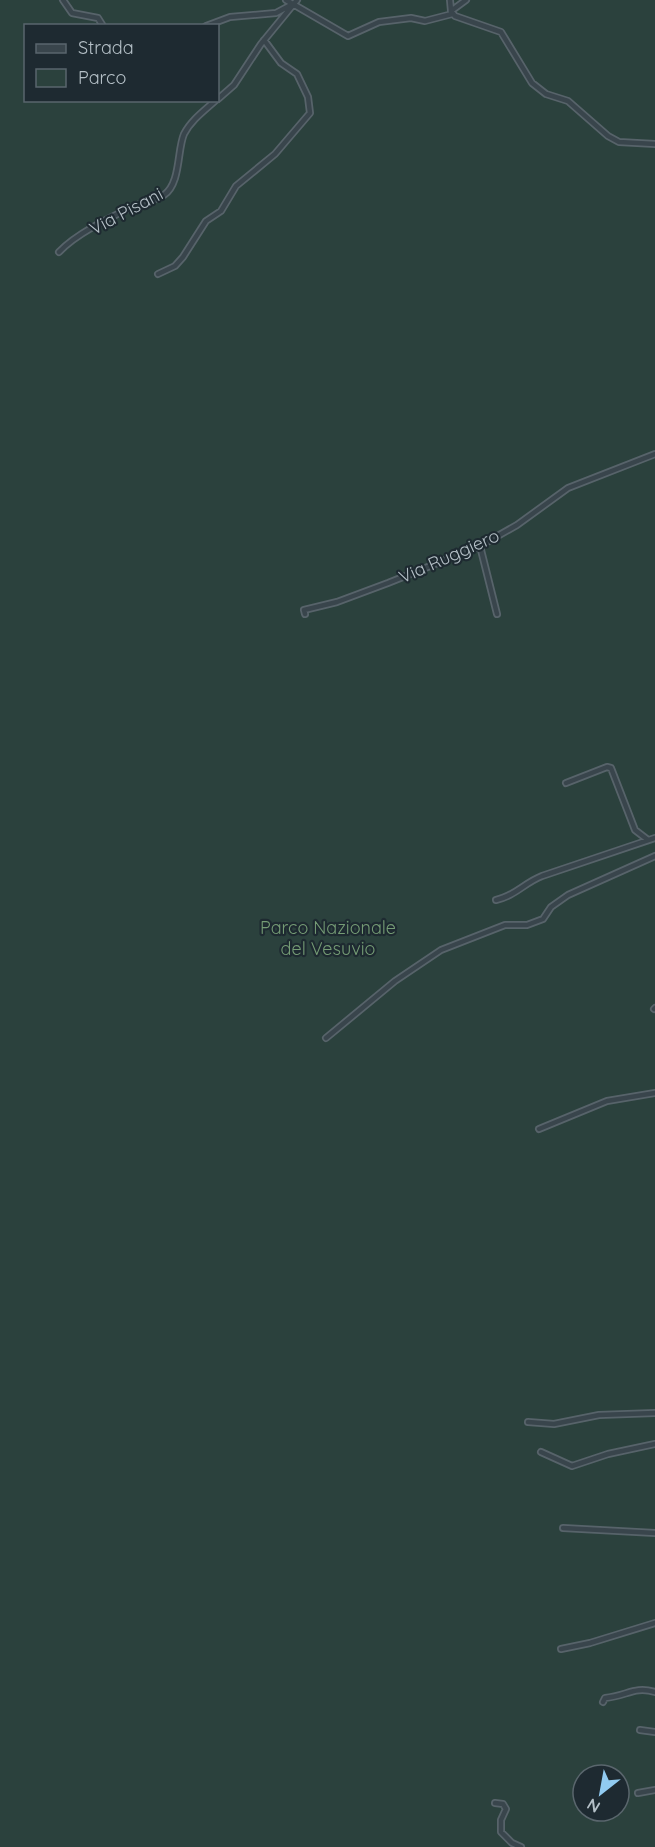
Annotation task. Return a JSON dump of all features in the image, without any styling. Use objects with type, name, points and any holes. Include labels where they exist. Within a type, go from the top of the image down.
[{"type":"street","points":[[63,0],[72,13],[98,18],[102,24]]},
{"type":"street","points":[[286,0],[295,2],[348,36],[379,22],[411,18],[425,21],[452,12],[466,0]]},
{"type":"street","points":[[450,0],[452,12]]},
{"type":"street","points":[[211,24],[230,17],[276,13],[295,2]]},
{"type":"street","name":"Via Pisani","points":[[219,98],[234,85],[264,40],[295,2]]},
{"type":"street","points":[[452,12],[501,32],[532,83],[546,94],[568,101],[609,136],[619,142],[655,144]]},
{"type":"street","points":[[158,274],[175,266],[206,221],[221,211],[236,186],[274,154],[310,113],[308,97],[297,74],[281,63],[264,40]]},
{"type":"street","name":"Via Pisani","points":[[59,252],[79,236],[128,208],[165,194],[171,185],[182,152],[183,137],[189,126],[215,102]]},
{"type":"street","name":"Via Ruggiero","points":[[305,614],[304,610],[337,602],[480,546],[517,525],[568,488],[655,454]]},
{"type":"street","points":[[480,546],[497,614]]},
{"type":"street","points":[[566,783],[607,767],[611,768],[635,830],[648,840]]},
{"type":"street","points":[[496,900],[514,895],[523,885],[534,879],[655,838]]},
{"type":"street","points":[[326,1038],[394,981],[441,950],[505,925],[527,925],[543,919],[551,907],[568,895],[655,856]]},
{"type":"street","points":[[539,1128],[608,1101],[655,1093]]},
{"type":"street","points":[[528,1422],[554,1424],[599,1415],[655,1413]]},
{"type":"street","points":[[541,1452],[572,1466],[608,1454],[655,1444]]},
{"type":"street","points":[[563,1528],[655,1533]]},
{"type":"street","points":[[561,1649],[590,1643],[655,1623]]},
{"type":"street","points":[[603,1702],[605,1698],[620,1697],[636,1688],[655,1692]]},
{"type":"street","points":[[640,1730],[655,1732]]},
{"type":"street","points":[[638,1793],[655,1790]]},
{"type":"street","points":[[495,1803],[503,1804],[506,1809],[501,1820],[501,1832],[521,1847]]},
{"type":"green space","name":"Parco Nazionale del Vesuvio","points":[[0,0],[289,0],[294,3],[296,0],[655,0],[655,1847],[0,1847]]}]
